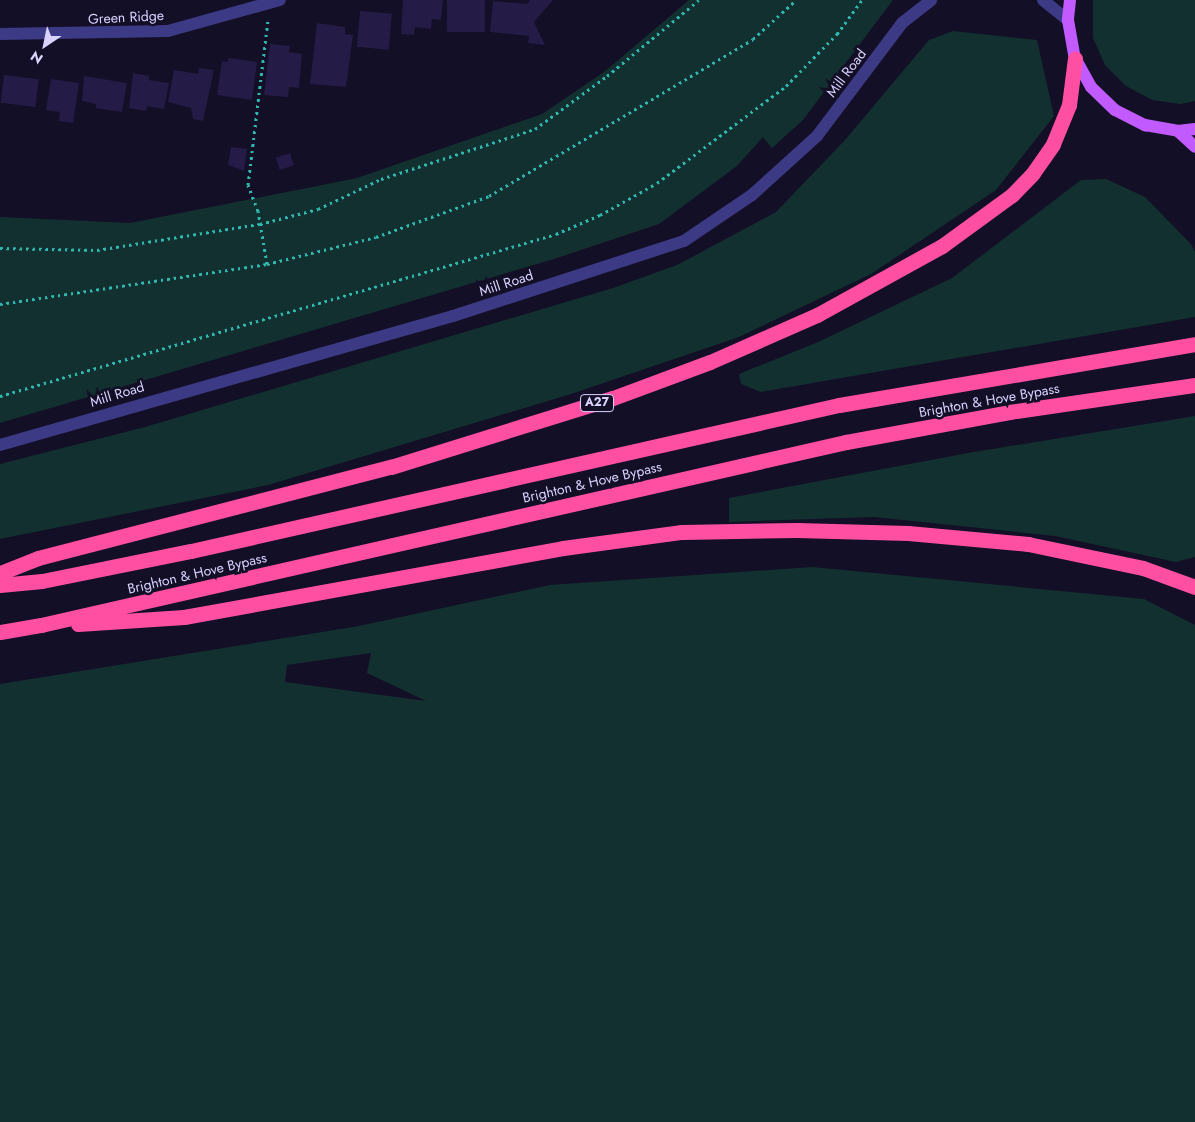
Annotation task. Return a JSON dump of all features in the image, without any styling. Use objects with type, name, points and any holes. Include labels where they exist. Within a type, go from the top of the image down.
[{"type":"highway","name":"A27","points":[[0,572],[38,558],[392,467],[612,398],[710,362],[817,315],[942,246],[1017,190],[1033,173],[1053,144],[1069,105],[1075,58]]},
{"type":"highway","name":"Brighton & Hove Bypass","points":[[0,585],[42,581],[191,550],[839,404],[1195,344]]},
{"type":"highway","name":"Brighton & Hove Bypass","points":[[0,632],[41,626],[846,442],[1008,412],[1195,385]]},
{"type":"highway","points":[[41,626],[184,617],[563,548],[682,532],[797,530],[898,533],[1028,544],[1143,568],[1195,587]]},
{"type":"main road","points":[[1070,0],[1068,20],[1075,58],[1091,87],[1115,110],[1145,125],[1178,131],[1195,129]]},
{"type":"main road","points":[[1178,131],[1195,147]]},
{"type":"street","name":"Mill Road","points":[[0,445],[182,390],[453,316],[684,241],[752,195],[817,136],[902,23],[931,0]]},
{"type":"street","points":[[1043,0],[1068,20]]},
{"type":"street","name":"Green Ridge","points":[[0,34],[168,31],[275,2]]},
{"type":"path","points":[[0,248],[97,250],[260,224],[318,209],[380,180],[535,129],[607,76],[699,0]]},
{"type":"path","points":[[0,304],[267,264],[376,237],[489,196],[753,39],[796,0]]},
{"type":"path","points":[[0,396],[537,239],[600,215],[657,183],[721,138],[786,86],[837,34],[862,0]]},
{"type":"path","points":[[267,264],[260,224],[248,185],[275,2]]},
{"type":"green space","points":[[689,0],[893,0],[803,120],[772,148],[763,137],[737,166],[659,224],[554,259],[0,423],[0,217],[130,223],[357,178],[542,114],[604,72]]},
{"type":"green space","points":[[1093,0],[1195,0],[1195,101],[1180,104],[1152,100],[1126,86],[1105,65],[1093,38]]},
{"type":"green space","points":[[953,31],[1037,40],[1054,116],[996,190],[871,274],[739,337],[571,394],[268,485],[0,539],[0,464],[145,427],[613,288],[677,265],[776,212],[845,140],[929,40]]},
{"type":"green space","points":[[1106,179],[1145,197],[1191,244],[1195,252],[1195,317],[761,392],[741,384],[739,374],[818,342],[952,278],[1081,180]]},
{"type":"green space","points":[[1195,416],[1195,557],[1176,562],[1055,536],[874,517],[729,522],[729,498],[968,453]]},
{"type":"green space","points":[[812,567],[1144,599],[1195,625],[1195,1122],[0,1122],[0,684],[359,626],[550,585]],"holes":[[[371,653],[367,673],[426,701],[285,682],[287,665]]]},
{"type":"building","points":[[403,0],[443,0],[441,20],[432,19],[431,29],[415,27],[414,35],[401,34]]},
{"type":"building","points":[[447,0],[485,0],[485,32],[447,32]]},
{"type":"building","points":[[530,0],[553,0],[534,22],[545,45],[528,43],[529,36],[490,32],[493,1],[527,4]]},
{"type":"building","points":[[360,11],[392,14],[389,50],[357,47]]},
{"type":"building","points":[[317,23],[345,27],[345,34],[353,35],[346,87],[310,84]]},
{"type":"building","points":[[270,44],[290,46],[289,52],[302,54],[299,88],[289,87],[288,97],[264,95]]},
{"type":"building","points":[[228,58],[257,62],[252,100],[217,95],[222,61],[228,62]]},
{"type":"building","points":[[199,68],[214,70],[203,121],[193,119],[191,108],[168,102],[174,70],[198,74]]},
{"type":"building","points":[[133,73],[149,76],[149,80],[169,83],[164,109],[147,106],[146,111],[129,108]]},
{"type":"building","points":[[4,75],[39,79],[35,107],[1,103]]},
{"type":"building","points":[[84,76],[127,83],[122,112],[96,108],[96,104],[82,101]]},
{"type":"building","points":[[51,79],[79,83],[73,123],[59,121],[60,112],[46,110]]},
{"type":"building","points":[[231,147],[247,149],[244,171],[228,165]]},
{"type":"building","points":[[290,153],[294,165],[280,170],[276,158]]}]
